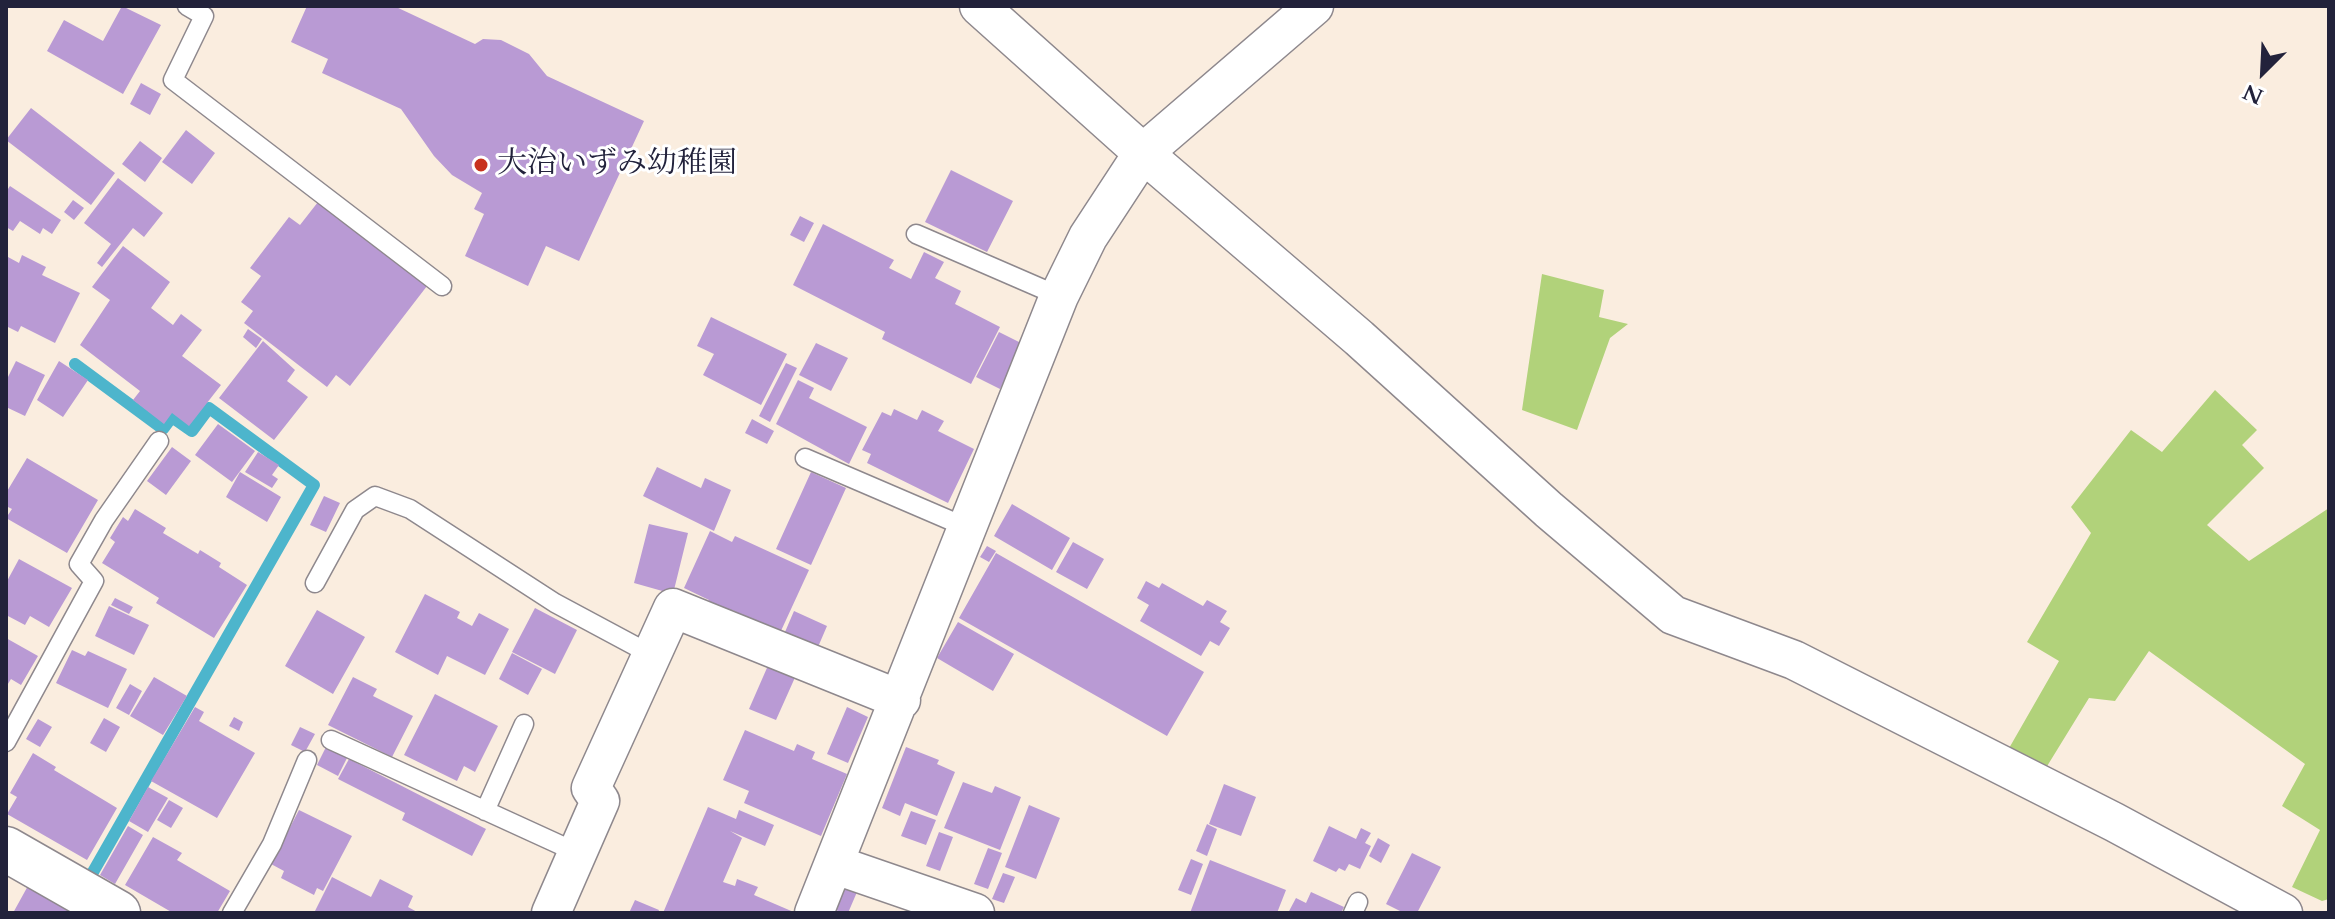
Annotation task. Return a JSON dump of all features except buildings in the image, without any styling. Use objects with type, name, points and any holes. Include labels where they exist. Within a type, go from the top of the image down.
[{"type":"main road","points":[[6,849],[118,913]]},
{"type":"street","points":[[979,6],[1143,153],[1359,338],[1549,510],[1673,615],[1794,660],[2114,822],[2283,913]]},
{"type":"street","points":[[814,913],[836,865],[1059,296],[1088,237],[1143,153],[1314,6]]},
{"type":"street","points":[[551,913],[600,801],[591,788],[673,608],[901,700]]},
{"type":"street","points":[[836,865],[975,913]]},
{"type":"lane","points":[[187,6],[204,16],[173,80],[442,286]]},
{"type":"lane","points":[[916,234],[1059,296]]},
{"type":"lane","points":[[6,742],[94,581],[79,564],[104,520],[159,441]]},
{"type":"lane","points":[[805,458],[968,528]]},
{"type":"lane","points":[[315,583],[355,510],[375,496],[410,509],[555,603],[652,655]]},
{"type":"lane","points":[[485,811],[524,724]]},
{"type":"lane","points":[[331,740],[578,853]]},
{"type":"lane","points":[[232,913],[272,844],[307,760]]},
{"type":"green space","points":[[1542,274],[1604,290],[1599,317],[1628,324],[1610,338],[1577,430],[1522,410]]},
{"type":"green space","points":[[2215,390],[2257,430],[2242,445],[2264,468],[2207,525],[2249,561],[2329,508],[2329,899],[2322,901],[2292,887],[2320,830],[2282,806],[2305,764],[2149,651],[2115,701],[2089,698],[2041,776],[2004,757],[2059,661],[2027,642],[2091,533],[2071,507],[2131,430],[2162,452]]},
{"type":"waterway","points":[[75,364],[163,429],[172,417],[192,431],[209,408],[314,485],[93,872]]},
{"type":"place","name":"大治いずみ幼稚園","points":[[481,165]]}]
